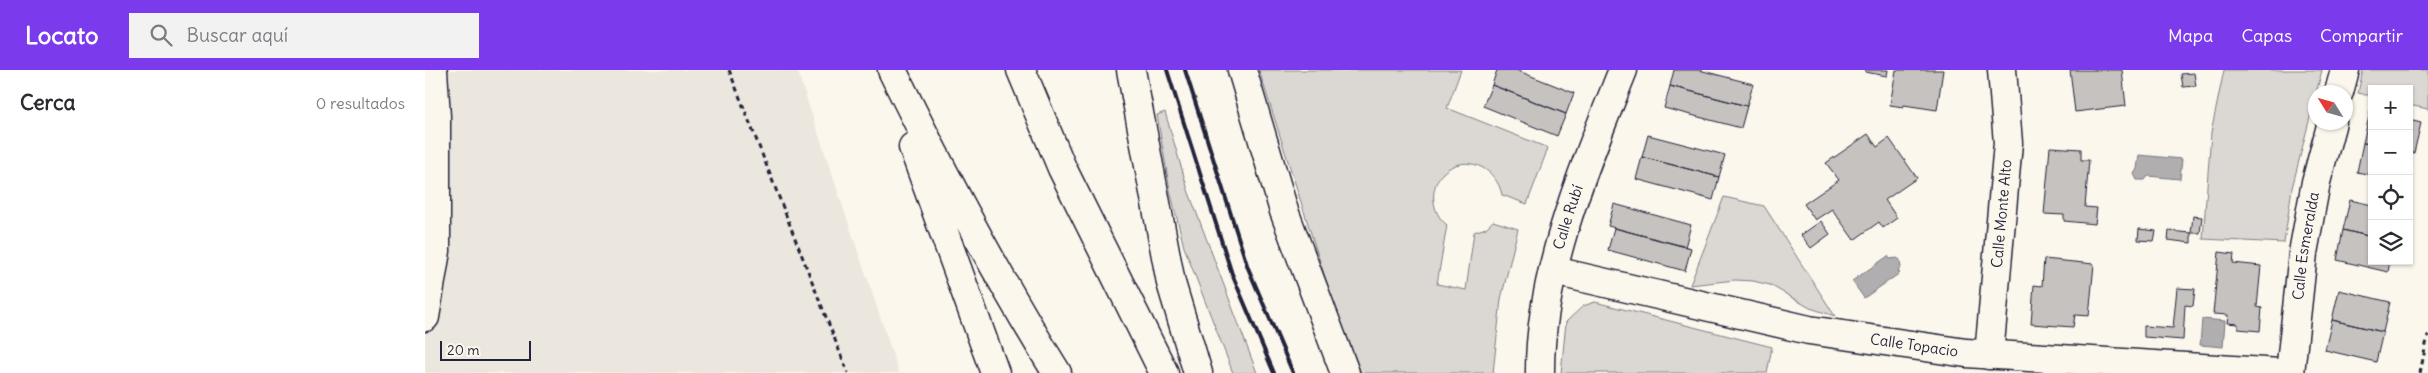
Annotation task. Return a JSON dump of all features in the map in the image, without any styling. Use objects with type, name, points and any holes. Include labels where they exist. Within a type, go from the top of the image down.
[{"type":"street","points":[[425,317],[436,251],[431,118],[433,70]]},
{"type":"street","points":[[886,70],[995,373]]},
{"type":"street","points":[[892,70],[957,201],[1011,300],[1057,373]]},
{"type":"street","points":[[1021,70],[1062,168],[1164,373]]},
{"type":"street","points":[[1131,70],[1171,283],[1198,373]]},
{"type":"street","points":[[1242,70],[1284,211],[1345,373]]},
{"type":"street","name":"Calle Rubí","points":[[1540,373],[1544,328],[1554,271],[1575,198],[1623,70]]},
{"type":"street","name":"Calle Monte Alto","points":[[1989,355],[2007,143],[2003,70]]},
{"type":"street","points":[[2341,85],[2345,70]]},
{"type":"street","name":"Calle Esmeralda","points":[[2290,373],[2303,253],[2317,182],[2330,130]]},
{"type":"street","name":"Calle Topacio","points":[[1554,271],[1809,330],[1989,355],[2281,373]]},
{"type":"path","points":[[729,70],[848,373]]},
{"type":"path","points":[[2420,373],[2428,336]]},
{"type":"shaded area","points":[[425,70],[797,70],[899,373],[425,373]]},
{"type":"shaded area","points":[[1259,70],[1461,70],[1447,108],[1548,148],[1527,204],[1502,195],[1494,177],[1479,166],[1470,164],[1452,167],[1443,173],[1435,185],[1435,207],[1447,225],[1437,284],[1466,290],[1474,232],[1486,228],[1493,221],[1518,229],[1501,299],[1493,373],[1361,373],[1330,293]]},
{"type":"shaded area","points":[[2224,70],[2322,70],[2318,85],[2308,85],[2308,125],[2292,188],[2284,243],[2203,239],[2211,133]]},
{"type":"shaded area","points":[[2363,70],[2428,70],[2428,109],[2413,106],[2413,85],[2368,85],[2368,95],[2358,93]]},
{"type":"shaded area","points":[[1165,112],[1188,190],[1257,373],[1233,373],[1184,247],[1170,190],[1157,115]]},
{"type":"shaded area","points":[[2139,155],[2182,159],[2180,179],[2148,176],[2145,180],[2137,180],[2134,174],[2137,169]]},
{"type":"shaded area","points":[[1724,197],[1764,206],[1835,316],[1810,308],[1770,285],[1753,281],[1735,280],[1690,285]]},
{"type":"shaded area","points":[[1888,256],[1890,259],[1897,258],[1900,260],[1901,268],[1898,271],[1900,273],[1864,298],[1852,281]]},
{"type":"shaded area","points":[[1595,302],[1772,347],[1767,373],[1561,373],[1566,322],[1583,306]]},
{"type":"shaded area","points":[[2202,319],[2225,321],[2223,347],[2200,345]]},
{"type":"building","points":[[1497,70],[1516,70],[1574,93],[1566,114],[1492,85]]},
{"type":"building","points":[[1674,70],[1699,70],[1753,84],[1747,106],[1670,86]]},
{"type":"building","points":[[1865,70],[1888,70],[1887,76],[1865,72]]},
{"type":"building","points":[[1896,70],[1943,70],[1937,110],[1890,105]]},
{"type":"building","points":[[2070,70],[2122,70],[2126,106],[2075,112]]},
{"type":"building","points":[[2194,73],[2196,86],[2183,87],[2181,74]]},
{"type":"building","points":[[1492,85],[1566,114],[1557,136],[1483,106]]},
{"type":"building","points":[[1670,86],[1747,106],[1741,128],[1664,108]]},
{"type":"building","points":[[2368,121],[2368,144],[2363,143]]},
{"type":"building","points":[[2413,121],[2421,123],[2413,153]]},
{"type":"building","points":[[1868,134],[1877,147],[1889,138],[1917,178],[1885,200],[1897,218],[1883,228],[1879,222],[1854,240],[1832,209],[1815,220],[1804,204],[1839,180],[1826,163]]},
{"type":"building","points":[[1648,135],[1725,155],[1719,177],[1642,157]]},
{"type":"building","points":[[2363,143],[2368,144],[2368,174],[2357,172]]},
{"type":"building","points":[[2050,147],[2081,149],[2081,160],[2089,160],[2085,207],[2097,208],[2095,224],[2064,221],[2064,215],[2044,214]]},
{"type":"building","points":[[1642,157],[1719,177],[1713,200],[1636,179]]},
{"type":"building","points":[[2350,200],[2368,204],[2368,236],[2343,230]]},
{"type":"building","points":[[1614,204],[1691,225],[1685,247],[1608,226]]},
{"type":"building","points":[[2193,216],[2202,217],[2200,233],[2191,233]]},
{"type":"building","points":[[1821,221],[1830,234],[1811,248],[1801,235]]},
{"type":"building","points":[[1614,228],[1691,248],[1685,271],[1608,250]]},
{"type":"building","points":[[2139,229],[2156,231],[2154,241],[2138,240]]},
{"type":"building","points":[[2343,230],[2368,236],[2368,265],[2389,265],[2388,272],[2337,260]]},
{"type":"building","points":[[2169,231],[2191,233],[2191,243],[2168,240]]},
{"type":"building","points":[[2219,252],[2234,254],[2233,263],[2261,266],[2257,307],[2262,308],[2260,331],[2238,329],[2238,324],[2227,323],[2228,315],[2213,314]]},
{"type":"building","points":[[2044,259],[2094,264],[2089,316],[2075,315],[2073,327],[2031,324],[2034,285],[2042,286]]},
{"type":"building","points":[[2177,288],[2195,289],[2193,306],[2185,305],[2183,340],[2144,337],[2144,326],[2173,328]]},
{"type":"building","points":[[2339,290],[2390,302],[2383,332],[2332,320]]},
{"type":"building","points":[[2332,320],[2383,332],[2376,362],[2325,350]]},
{"type":"railway","points":[[1167,70],[1232,274],[1274,373]]},
{"type":"railway","points":[[1185,70],[1248,268],[1293,373]]}]
